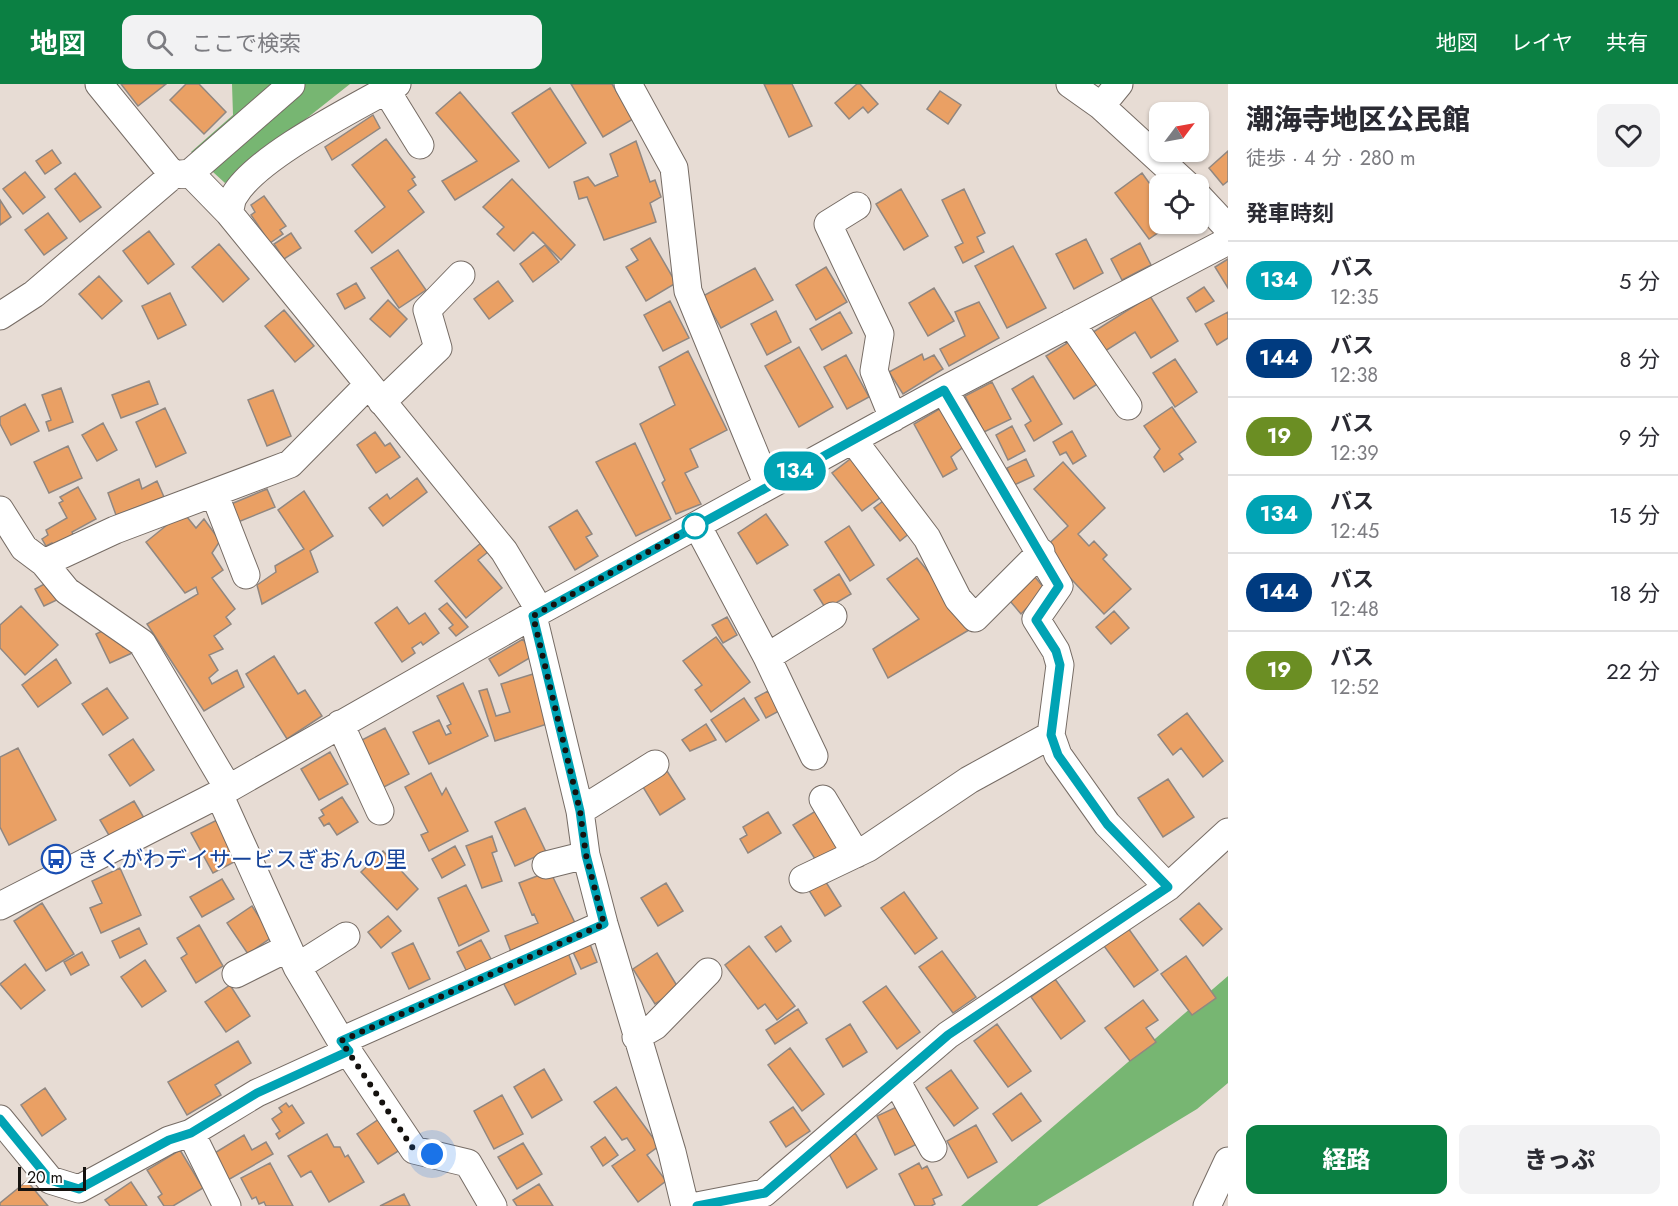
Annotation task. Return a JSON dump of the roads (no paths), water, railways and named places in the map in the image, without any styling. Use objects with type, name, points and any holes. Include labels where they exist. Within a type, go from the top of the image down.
[{"type":"street","points":[[99,84],[181,174],[229,213],[504,550],[537,614],[580,811],[586,855],[636,1037],[672,1152],[685,1206]]},
{"type":"street","points":[[628,84],[674,168],[688,291],[768,486]]},
{"type":"street","points":[[1070,84],[1101,106],[1175,174]]},
{"type":"street","points":[[1101,106],[1119,84]]},
{"type":"street","points":[[0,316],[34,294],[291,85]]},
{"type":"street","points":[[229,213],[234,196],[258,171],[285,149],[392,87],[420,145]]},
{"type":"street","points":[[857,206],[828,224],[880,334],[874,371],[893,418]]},
{"type":"street","points":[[1209,208],[1228,228]]},
{"type":"street","points":[[0,906],[223,791],[768,486],[944,390],[1228,241]]},
{"type":"street","points":[[44,563],[115,530],[290,464],[375,393],[438,348],[427,310],[461,274]]},
{"type":"street","points":[[1071,323],[1128,406]]},
{"type":"street","points":[[944,390],[1059,586],[1036,620],[1056,651],[1060,665],[1051,735],[1058,755],[1107,824],[1168,887]]},
{"type":"street","points":[[853,440],[927,538],[958,599],[975,618],[1041,552]]},
{"type":"street","points":[[214,493],[246,575]]},
{"type":"street","points":[[0,510],[24,548],[44,563],[67,591],[142,643],[223,791],[293,957],[345,1046],[414,1150],[468,1163],[493,1206]]},
{"type":"street","points":[[697,525],[767,657],[814,756]]},
{"type":"street","points":[[767,657],[833,616]]},
{"type":"street","points":[[340,724],[380,812]]},
{"type":"street","points":[[803,879],[856,854],[969,780],[1051,735]]},
{"type":"street","points":[[580,811],[655,764]]},
{"type":"street","points":[[823,799],[856,854]]},
{"type":"street","points":[[697,1206],[765,1193],[948,1035],[1168,887],[1228,832]]},
{"type":"street","points":[[546,865],[586,855]]},
{"type":"street","points":[[0,1119],[50,1180],[79,1189],[169,1140],[191,1133],[257,1093],[345,1046],[604,924]]},
{"type":"street","points":[[236,974],[293,957],[346,936]]},
{"type":"street","points":[[636,1037],[655,1026],[708,972]]},
{"type":"street","points":[[896,1080],[933,1148]]},
{"type":"street","points":[[191,1133],[227,1206]]},
{"type":"street","points":[[1207,1206],[1228,1161]]},
{"type":"place","name":"きくがわデイサービスぎおんの里","points":[[56,859]]}]
